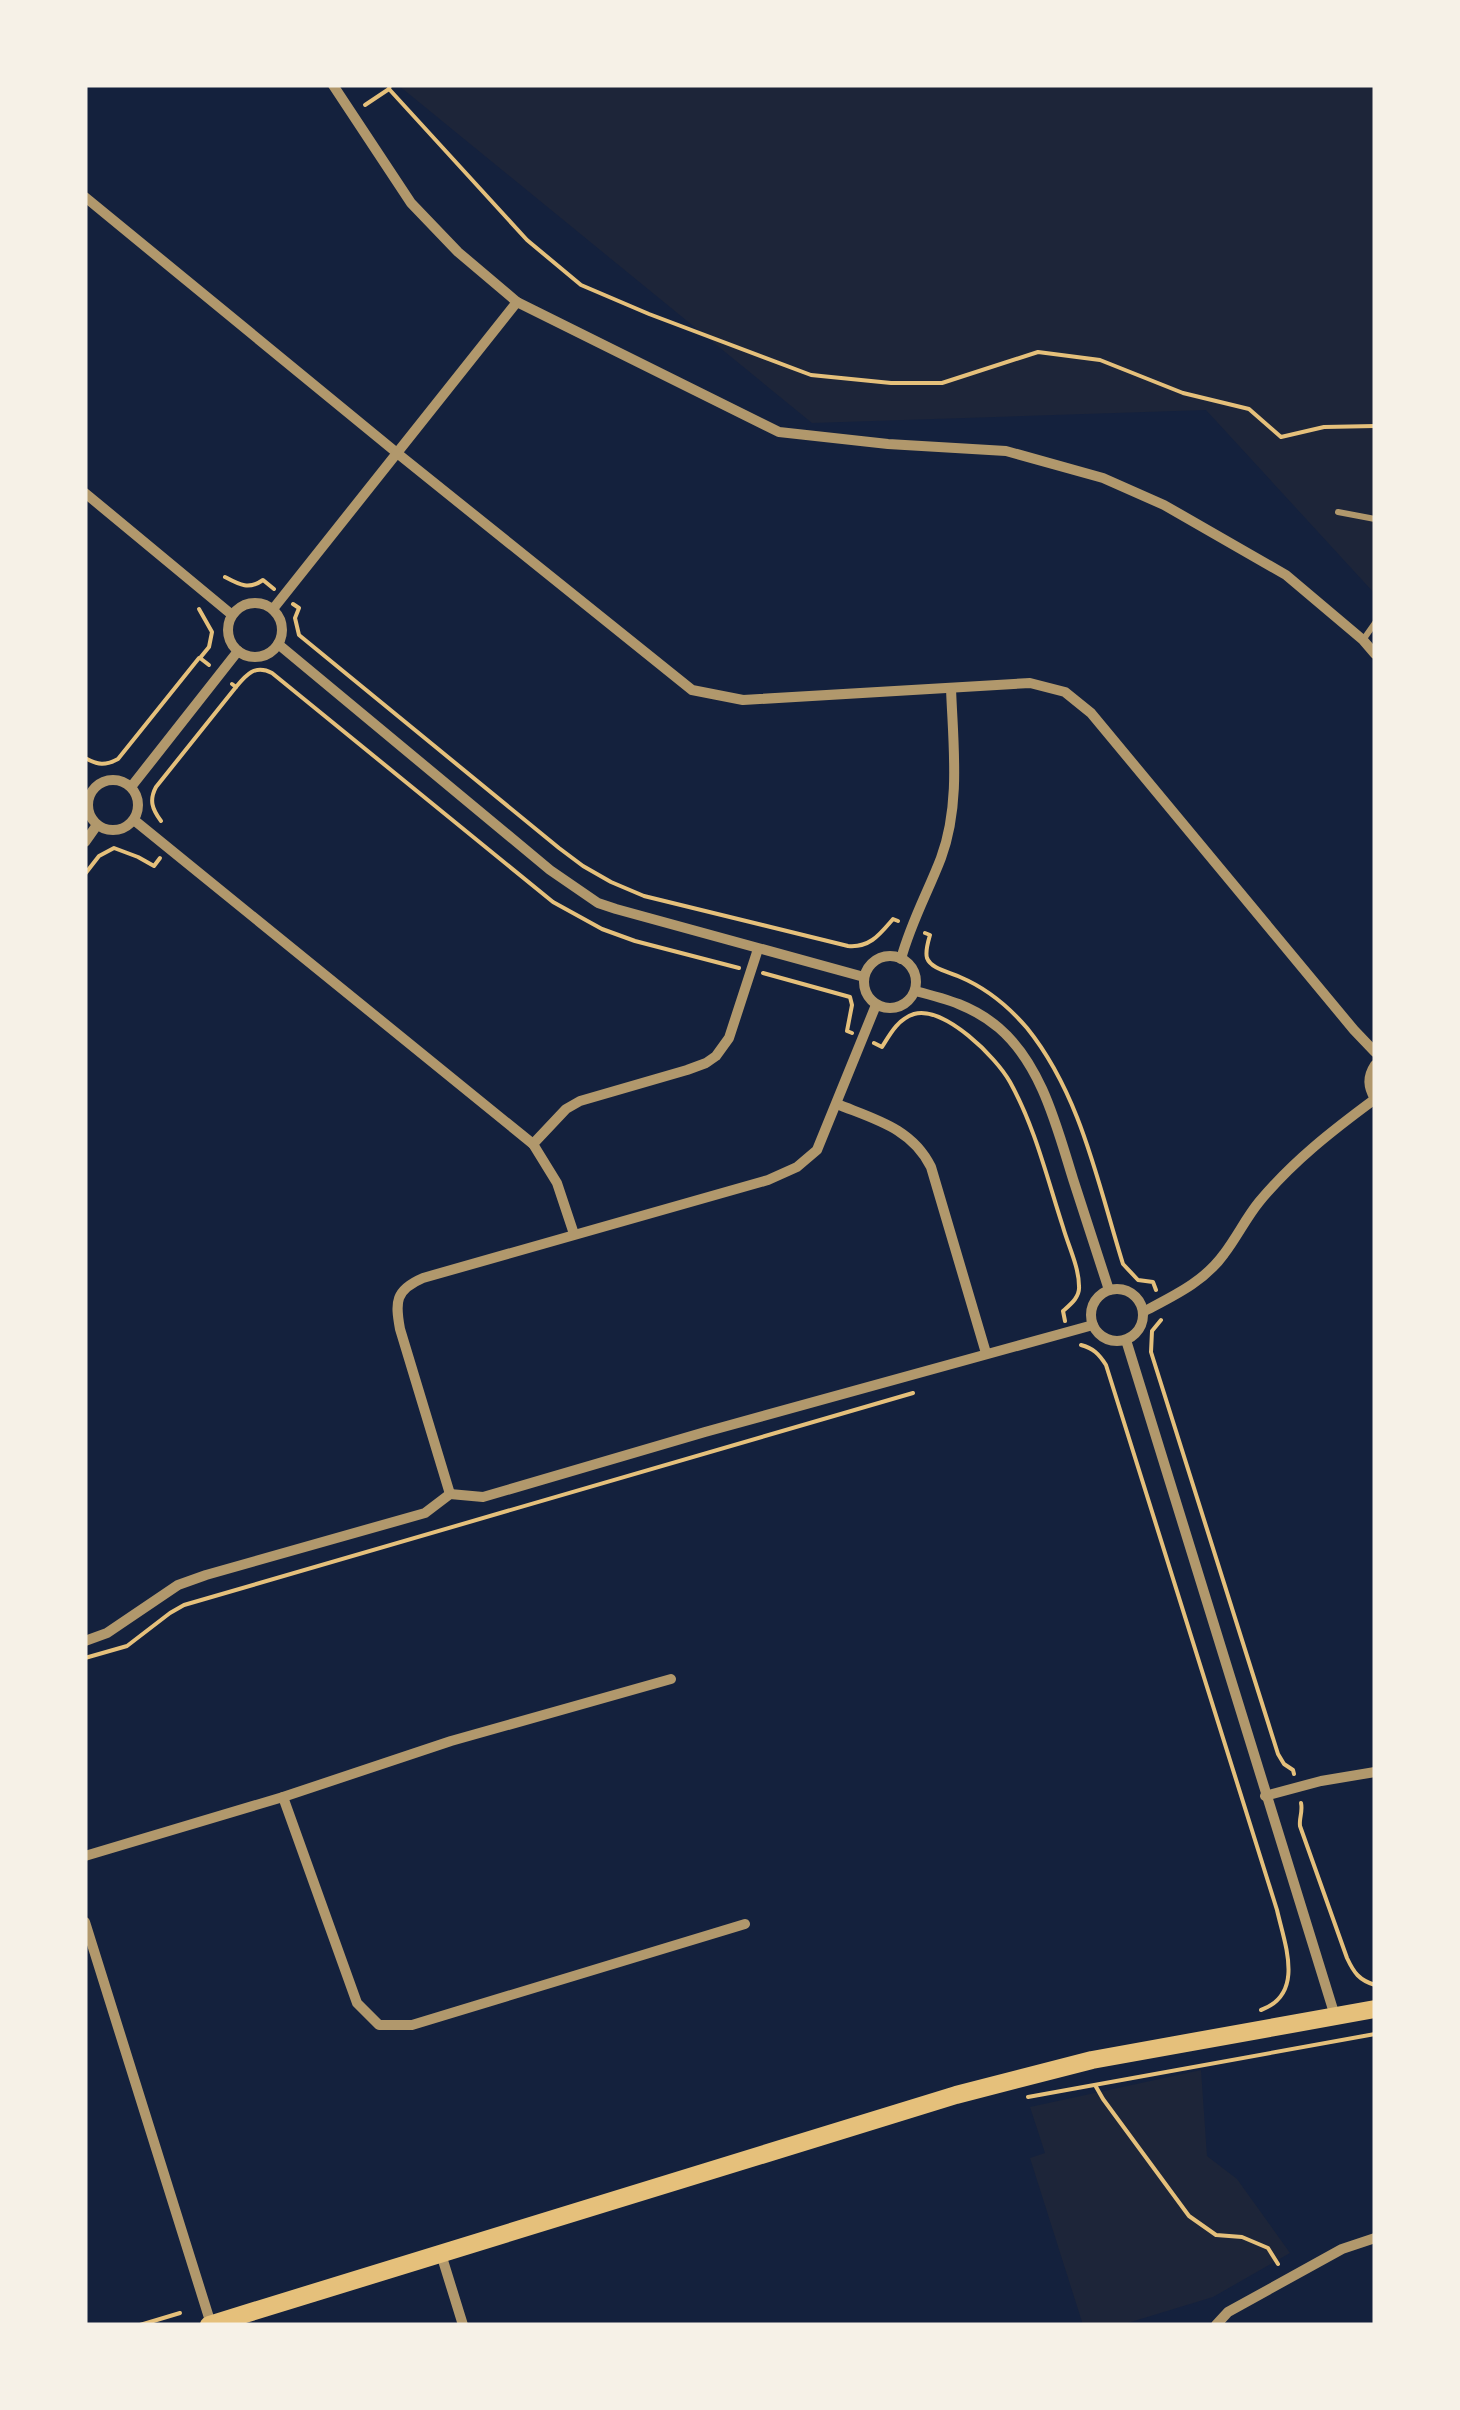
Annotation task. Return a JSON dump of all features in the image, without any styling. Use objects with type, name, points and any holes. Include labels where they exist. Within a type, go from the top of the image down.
[{"type":"main road","points":[[210,2325],[956,2095],[1092,2060],[1375,2010]]},
{"type":"street","points":[[332,85],[411,203],[458,252],[516,302],[778,432],[1006,452],[1103,478],[1164,506],[1286,575],[1375,654]]},
{"type":"street","points":[[85,197],[396,454],[692,690],[743,700],[1030,683],[1065,692],[1091,714],[1375,1052]]},
{"type":"street","points":[[273,609],[516,302]]},
{"type":"street","points":[[85,493],[231,614]]},
{"type":"street","points":[[248,602],[273,609],[282,630],[272,652],[258,658],[238,651],[228,637],[231,614],[248,602]]},
{"type":"street","points":[[278,644],[550,870],[598,902],[864,977]]},
{"type":"street","points":[[131,787],[238,651]]},
{"type":"street","points":[[902,959],[910,926],[942,855],[955,792],[951,688]]},
{"type":"street","points":[[107,780],[131,787],[138,803],[134,820],[112,831],[97,826],[87,805],[89,787],[107,780]]},
{"type":"street","points":[[134,820],[532,1144],[557,1182],[574,1234]]},
{"type":"street","points":[[85,842],[97,826]]},
{"type":"street","points":[[532,1144],[566,1109],[580,1101],[688,1070],[716,1056],[729,1038],[758,949]]},
{"type":"street","points":[[893,956],[914,971],[915,990],[896,1008],[876,1004],[866,994],[864,977],[868,968],[881,958],[893,956]]},
{"type":"street","points":[[915,990],[962,1004],[998,1028],[1024,1058],[1057,1126],[1108,1290]]},
{"type":"street","points":[[450,1494],[400,1329],[396,1308],[408,1284],[785,1174],[817,1150],[876,1004]]},
{"type":"street","points":[[1143,1312],[1198,1280],[1224,1254],[1259,1202],[1296,1162],[1375,1099],[1369,1085],[1375,1065]]},
{"type":"street","points":[[837,1104],[901,1130],[924,1153],[986,1354]]},
{"type":"street","points":[[1108,1290],[1133,1294],[1143,1312],[1139,1329],[1126,1340],[1106,1339],[1093,1325],[1094,1303],[1108,1290]]},
{"type":"street","points":[[85,1641],[107,1633],[178,1585],[425,1514],[450,1494],[483,1497],[1093,1325]]},
{"type":"street","points":[[1126,1340],[1334,2016]]},
{"type":"street","points":[[85,1856],[451,1741],[671,1678]]},
{"type":"street","points":[[1266,1796],[1375,1772]]},
{"type":"street","points":[[282,1797],[357,2003],[379,2025],[412,2025],[745,1924]]},
{"type":"street","points":[[85,1922],[210,2325]]},
{"type":"street","points":[[1216,2325],[1228,2312],[1342,2249],[1375,2238]]},
{"type":"street","points":[[441,2254],[464,2325]]},
{"type":"lane","points":[[1338,512],[1375,519]]},
{"type":"lane","points":[[1363,640],[1375,623]]},
{"type":"path","points":[[352,113],[390,87],[526,240],[581,285],[811,375],[891,384],[942,383],[1038,352],[1100,360],[1183,392],[1249,408],[1281,437],[1324,427],[1375,426]]},
{"type":"path","points":[[85,758],[101,765],[118,759],[200,658],[212,632],[198,609]]},
{"type":"path","points":[[200,658],[236,687]]},
{"type":"path","points":[[85,874],[99,856],[114,848],[154,866],[176,838],[156,814],[151,796],[236,687],[258,669],[272,673],[553,902],[602,930],[660,949],[845,994],[852,1006],[847,1031],[882,1047],[899,1023],[915,1014],[945,1021],[965,1033],[1007,1078],[1030,1123],[1074,1264],[1079,1292],[1063,1310],[1072,1346],[1078,1344],[1093,1350],[1106,1366],[1277,1910],[1288,1980],[1284,1994],[1277,2003],[1261,2009],[1262,2014]]},
{"type":"path","points":[[85,1658],[127,1646],[184,1606],[913,1393]]},
{"type":"path","points":[[1028,2098],[1375,2034]]},
{"type":"path","points":[[1095,2085],[1189,2216],[1216,2235],[1242,2237],[1268,2248],[1278,2264]]},
{"type":"path","points":[[140,2325],[180,2313]]},
{"type":"shaded area","points":[[398,85],[1375,85],[1375,594],[1206,410],[812,423]]},
{"type":"shaded area","points":[[1201,2070],[1207,2156],[1237,2179],[1290,2253],[1213,2297],[1121,2325],[1083,2325],[1030,2158],[1045,2153],[1030,2107]]}]
